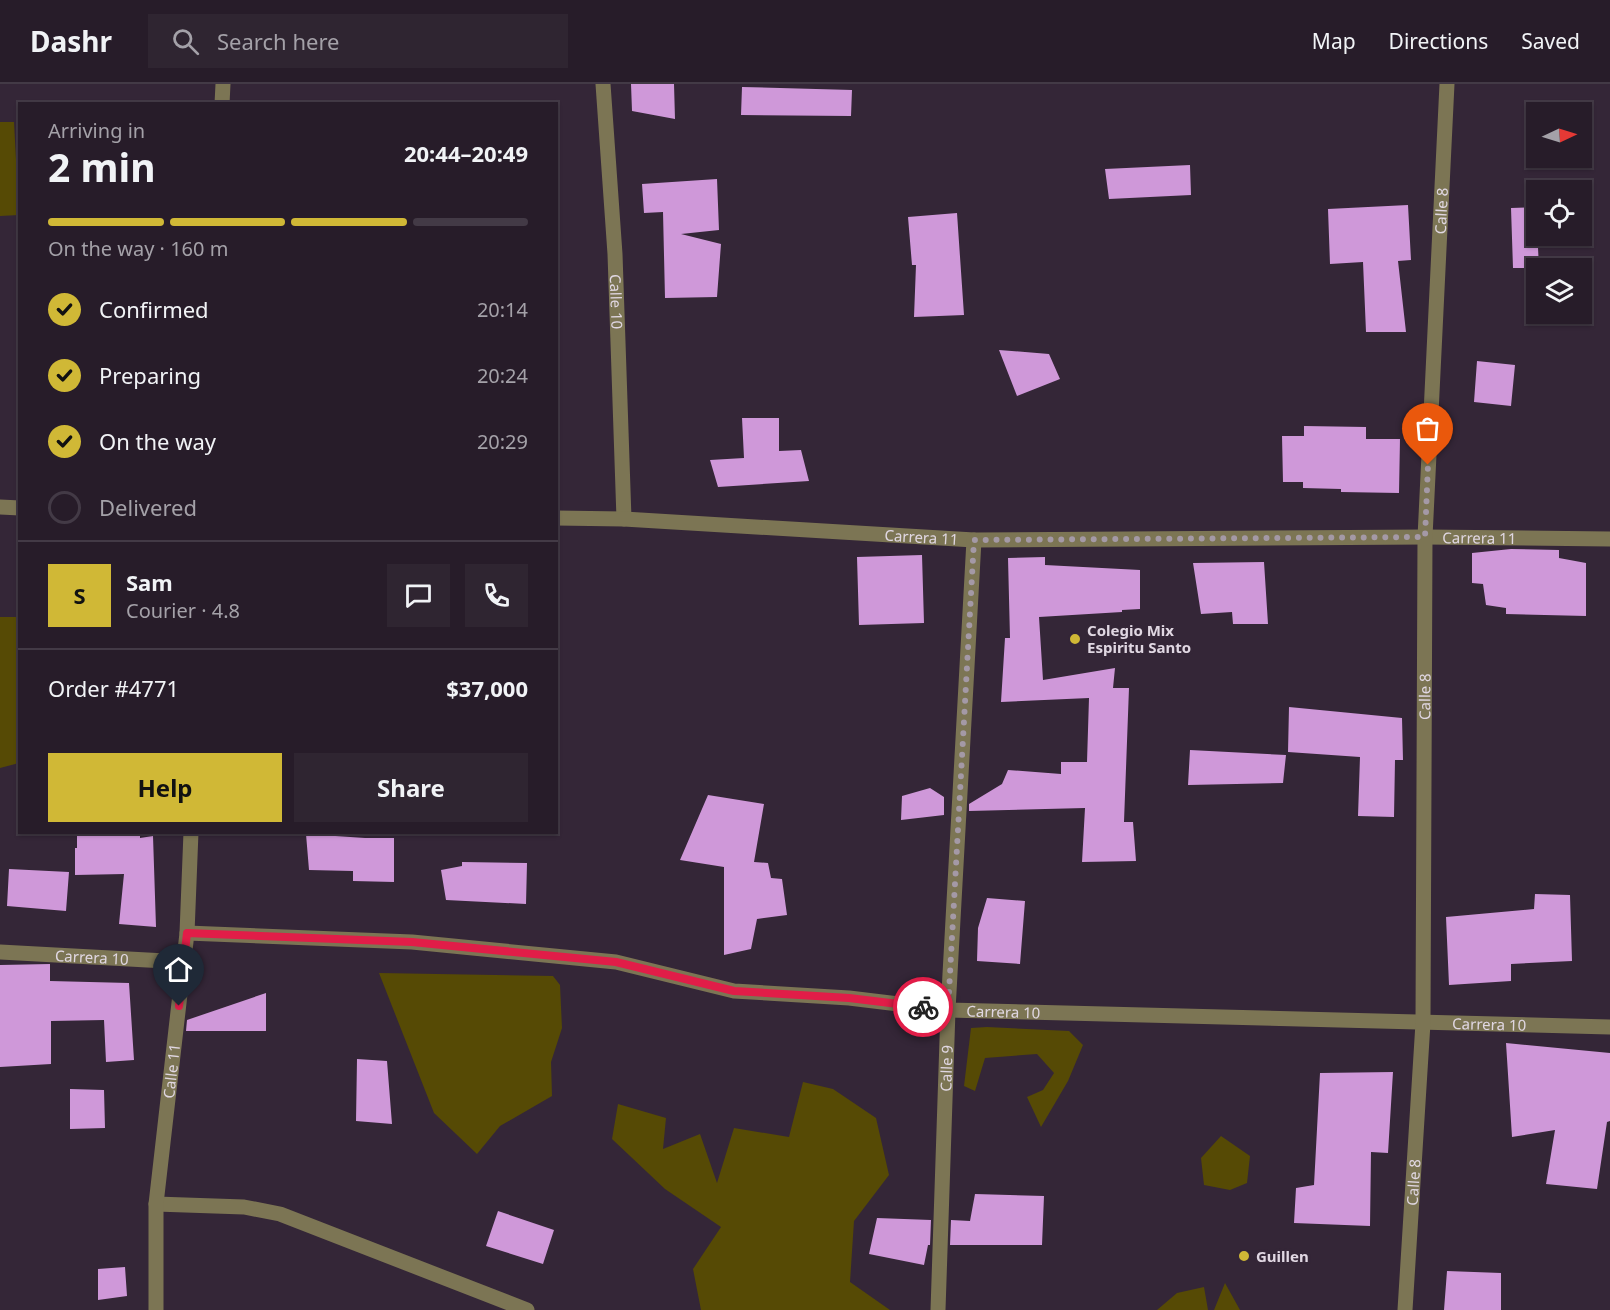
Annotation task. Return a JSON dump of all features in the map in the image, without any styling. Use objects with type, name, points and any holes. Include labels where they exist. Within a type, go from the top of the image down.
[{"type":"street","points":[[222,102],[223,84]]},
{"type":"street","name":"Calle 10","points":[[603,84],[615,254],[624,519]]},
{"type":"street","name":"Calle 8","points":[[1405,1310],[1423,1023],[1425,537],[1447,84]]},
{"type":"street","points":[[0,507],[18,507]]},
{"type":"street","name":"Carrera 11","points":[[558,518],[624,519],[974,540],[1425,537],[1610,539]]},
{"type":"street","name":"Calle 9","points":[[938,1310],[948,1010],[974,540]]},
{"type":"street","name":"Calle 11","points":[[156,1310],[156,1204],[187,933],[191,834]]},
{"type":"street","name":"Carrera 10","points":[[187,933],[412,942],[604,961],[734,991],[849,998],[948,1010],[1610,1027]]},
{"type":"street","name":"Carrera 10","points":[[0,952],[184,962]]},
{"type":"street","points":[[156,1204],[244,1207],[280,1214],[527,1310]]},
{"type":"shaded area","points":[[0,122],[14,122],[18,215],[0,216]]},
{"type":"shaded area","points":[[0,617],[18,617],[18,763],[0,768]]},
{"type":"shaded area","points":[[379,973],[553,976],[560,985],[562,1028],[551,1062],[552,1096],[500,1126],[477,1154],[434,1113]]},
{"type":"shaded area","points":[[971,1028],[1069,1031],[1083,1045],[1068,1081],[1041,1127],[1027,1097],[1043,1090],[1054,1073],[1037,1054],[985,1058],[975,1091],[964,1086]]},
{"type":"shaded area","points":[[803,1082],[833,1089],[876,1118],[889,1175],[854,1221],[850,1282],[890,1310],[701,1310],[693,1269],[721,1227],[665,1189],[612,1139],[618,1104],[666,1118],[663,1149],[700,1134],[717,1183],[734,1128],[789,1137]]},
{"type":"shaded area","points":[[1221,1136],[1250,1156],[1247,1183],[1230,1190],[1204,1185],[1201,1158]]},
{"type":"shaded area","points":[[1225,1283],[1240,1310],[1214,1310]]},
{"type":"shaded area","points":[[1204,1287],[1208,1310],[1157,1310],[1177,1293]]},
{"type":"building","points":[[631,84],[674,84],[675,119],[632,111]]},
{"type":"building","points":[[742,87],[852,90],[851,116],[741,115]]},
{"type":"building","points":[[1190,165],[1191,195],[1109,199],[1105,169]]},
{"type":"building","points":[[717,179],[719,230],[681,234],[721,244],[717,297],[665,298],[663,212],[644,213],[642,184]]},
{"type":"building","points":[[1408,205],[1411,260],[1398,261],[1406,332],[1366,332],[1363,262],[1330,264],[1328,209]]},
{"type":"building","points":[[1526,207],[1526,246],[1538,246],[1539,258],[1526,258],[1526,268],[1513,268],[1511,208]]},
{"type":"building","points":[[957,213],[964,315],[914,317],[916,265],[912,265],[908,217]]},
{"type":"building","points":[[999,350],[1049,354],[1060,379],[1017,396]]},
{"type":"building","points":[[1477,361],[1515,365],[1511,406],[1474,402]]},
{"type":"building","points":[[742,418],[779,418],[779,451],[801,450],[809,481],[718,487],[710,460],[744,458]]},
{"type":"building","points":[[1304,426],[1366,427],[1366,439],[1400,439],[1399,493],[1341,492],[1341,489],[1303,488],[1303,482],[1283,482],[1282,436],[1304,436]]},
{"type":"building","points":[[1511,549],[1559,550],[1559,558],[1586,563],[1586,616],[1506,614],[1506,608],[1486,605],[1483,584],[1472,583],[1472,553]]},
{"type":"building","points":[[922,555],[924,623],[859,625],[857,557]]},
{"type":"building","points":[[1045,557],[1045,565],[1140,570],[1140,609],[1039,617],[1043,680],[1115,668],[1113,688],[1129,688],[1124,822],[1133,822],[1136,861],[1082,862],[1085,808],[969,811],[969,804],[1002,784],[1008,770],[1061,774],[1061,762],[1087,762],[1089,698],[1001,702],[1005,638],[1010,638],[1008,558]]},
{"type":"building","points":[[1264,562],[1268,624],[1233,624],[1232,612],[1201,614],[1193,563]]},
{"type":"building","points":[[1289,707],[1402,718],[1403,760],[1395,760],[1394,817],[1358,816],[1360,757],[1288,752]]},
{"type":"building","points":[[1190,750],[1286,755],[1283,783],[1188,785]]},
{"type":"building","points":[[930,788],[944,797],[944,815],[901,820],[902,796]]},
{"type":"building","points":[[708,795],[764,804],[754,862],[768,863],[771,878],[782,879],[787,915],[757,919],[751,949],[724,955],[724,867],[680,860]]},
{"type":"building","points":[[77,834],[140,834],[140,838],[153,836],[156,927],[119,924],[124,874],[75,875],[75,848],[77,848]]},
{"type":"building","points":[[306,834],[394,838],[394,882],[353,881],[353,871],[309,870]]},
{"type":"building","points":[[462,862],[527,863],[526,904],[446,900],[441,870],[462,866]]},
{"type":"building","points":[[9,869],[69,872],[66,911],[7,906]]},
{"type":"building","points":[[1535,894],[1570,895],[1572,961],[1511,964],[1511,981],[1449,985],[1446,917],[1534,909]]},
{"type":"building","points":[[987,898],[1025,901],[1020,964],[977,961],[978,928]]},
{"type":"building","points":[[50,964],[50,981],[129,983],[134,1060],[106,1062],[104,1020],[51,1021],[51,1064],[0,1067],[0,965]]},
{"type":"building","points":[[266,993],[266,1031],[186,1031],[187,1020]]},
{"type":"building","points":[[1506,1043],[1610,1053],[1610,1121],[1607,1122],[1597,1189],[1546,1184],[1555,1130],[1512,1137]]},
{"type":"building","points":[[357,1059],[387,1061],[392,1124],[356,1121]]},
{"type":"building","points":[[1393,1072],[1388,1153],[1371,1152],[1370,1226],[1294,1223],[1296,1188],[1314,1185],[1320,1073]]},
{"type":"building","points":[[70,1089],[104,1090],[105,1128],[70,1129]]},
{"type":"building","points":[[975,1194],[1044,1196],[1042,1245],[950,1245],[951,1220],[970,1221]]},
{"type":"building","points":[[498,1211],[554,1230],[543,1264],[486,1246]]},
{"type":"building","points":[[877,1218],[931,1220],[930,1245],[928,1245],[924,1265],[869,1254]]},
{"type":"building","points":[[125,1267],[127,1296],[98,1300],[98,1269]]},
{"type":"building","points":[[1447,1271],[1501,1273],[1501,1310],[1444,1310]]},
{"type":"way so far","points":[[923,1007],[948,1010],[974,540],[1425,537],[1428,465]]},
{"type":"place","name":"Colegio Mix Espiritu Santo","points":[[1075,639]]},
{"type":"place","name":"Guillen","points":[[1244,1256]]},
{"type":"route","points":[[179,1006],[187,933],[412,942],[616,962],[734,991],[849,998],[923,1007]]}]
